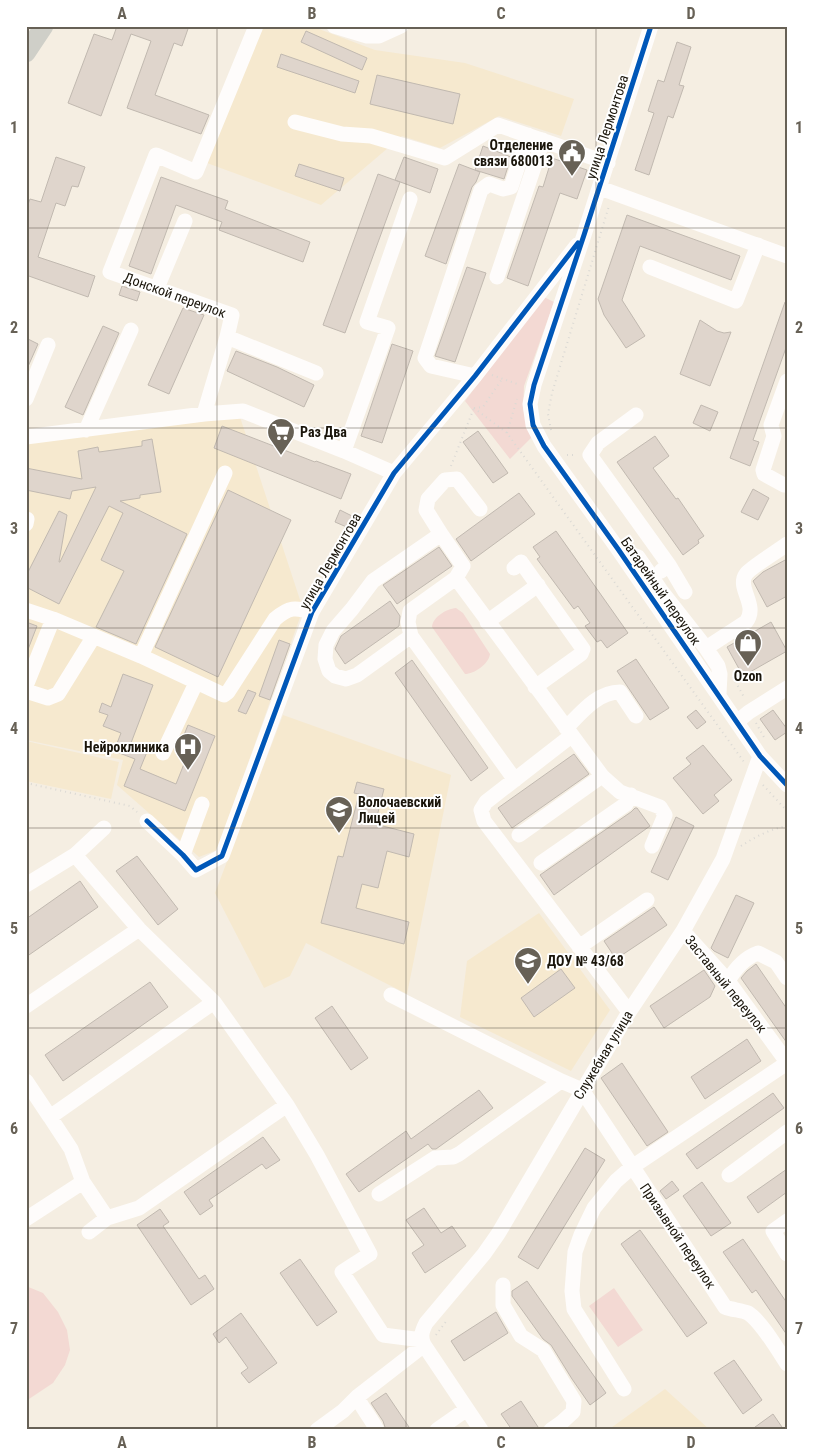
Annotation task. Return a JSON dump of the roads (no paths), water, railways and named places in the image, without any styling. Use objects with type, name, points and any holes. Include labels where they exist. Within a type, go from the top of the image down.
[{"type":"main road","points":[[26,53],[44,26]]},
{"type":"street","name":"Донской переулок","points":[[204,414],[232,315],[110,272],[156,156],[196,172],[256,26]]},
{"type":"street","points":[[334,26],[367,36],[379,36],[400,26]]},
{"type":"street","name":"улица Лермонтова","points":[[530,404],[534,385],[584,236],[606,190],[608,163],[651,26]]},
{"type":"street","points":[[296,122],[342,134],[371,136],[445,158],[498,124],[608,163]]},
{"type":"street","points":[[496,277],[536,138]]},
{"type":"street","points":[[478,372],[431,366],[425,358],[481,190],[489,184],[503,189],[511,187],[536,138]]},
{"type":"street","points":[[606,190],[787,256]]},
{"type":"street","points":[[344,451],[388,328],[367,322],[410,199]]},
{"type":"street","points":[[157,288],[185,221]]},
{"type":"street","name":"улица Лермонтова","points":[[146,821],[183,854],[196,870],[222,856],[312,612],[394,473],[478,372],[584,236]]},
{"type":"street","points":[[650,267],[736,301],[758,245]]},
{"type":"street","points":[[86,430],[131,330]]},
{"type":"street","points":[[227,337],[316,373]]},
{"type":"street","points":[[26,399],[48,345]]},
{"type":"street","points":[[784,484],[764,474],[763,470],[774,436],[771,425],[787,381]]},
{"type":"street","name":"Батарейный переулок","points":[[530,404],[533,426],[544,446],[719,694],[743,717],[787,785]]},
{"type":"street","points":[[26,437],[204,414],[243,411],[394,473]]},
{"type":"street","points":[[636,415],[598,442],[590,455],[669,565],[685,592]]},
{"type":"street","points":[[141,656],[225,474]]},
{"type":"street","points":[[480,509],[457,479],[445,480],[428,499],[426,510],[463,566],[456,578],[410,611],[408,622],[411,636],[515,780]]},
{"type":"street","points":[[411,636],[357,675],[346,679],[335,676],[329,671],[325,659],[326,645],[333,630],[373,581],[441,534]]},
{"type":"street","points":[[706,648],[746,622],[750,617],[751,610],[743,583],[746,573],[787,544]]},
{"type":"street","points":[[618,549],[638,557],[706,648],[718,666],[720,674],[719,694]]},
{"type":"street","points":[[514,568],[521,562],[583,649],[581,654],[535,686]]},
{"type":"street","points":[[652,577],[669,565]]},
{"type":"street","points":[[456,578],[602,776],[620,792],[660,807],[665,815],[652,846]]},
{"type":"street","points":[[487,622],[538,585]]},
{"type":"street","points":[[26,610],[53,619],[141,656],[221,695],[226,694],[275,618],[291,608],[312,612]]},
{"type":"street","points":[[26,686],[53,619]]},
{"type":"street","points":[[26,691],[48,698],[58,694],[94,636]]},
{"type":"street","points":[[163,753],[196,683]]},
{"type":"street","points":[[743,717],[787,688]]},
{"type":"street","points":[[629,1012],[484,821],[481,810],[486,802],[515,780],[569,732],[595,700],[612,692],[620,692],[636,716]]},
{"type":"street","name":"Служебная улица","points":[[423,1342],[421,1332],[426,1323],[484,1254],[498,1234],[629,1012],[683,931],[723,859],[765,750]]},
{"type":"street","points":[[519,835],[602,776]]},
{"type":"street","points":[[540,863],[626,804],[632,796]]},
{"type":"street","points":[[183,854],[202,804]]},
{"type":"street","points":[[26,885],[75,855],[104,828]]},
{"type":"street","points":[[75,855],[139,929],[214,1002],[287,1104],[317,1155],[370,1254],[342,1272],[383,1335],[423,1342],[481,1430]]},
{"type":"street","points":[[579,947],[647,900]]},
{"type":"street","points":[[26,1006],[139,929]]},
{"type":"street","name":"Заставный переулок","points":[[683,931],[728,982],[787,1062]]},
{"type":"street","points":[[728,982],[736,969],[750,956],[758,953],[776,962],[787,978]]},
{"type":"street","points":[[392,995],[582,1090]]},
{"type":"street","points":[[50,1117],[214,1002]]},
{"type":"street","points":[[624,1389],[574,1309],[572,1290],[575,1252],[580,1235],[594,1208],[616,1181],[632,1167],[787,1062]]},
{"type":"street","points":[[26,1081],[71,1149],[83,1182],[108,1218]]},
{"type":"street","points":[[379,1194],[435,1158],[453,1157],[459,1154],[561,1081]]},
{"type":"street","name":"Призывной переулок","points":[[582,1090],[725,1307],[733,1311],[746,1312],[756,1319],[787,1364]]},
{"type":"street","points":[[88,1232],[108,1218],[139,1208],[287,1104]]},
{"type":"street","points":[[729,1175],[787,1132]]},
{"type":"street","points":[[26,1220],[83,1182]]},
{"type":"street","points":[[787,1221],[774,1231],[787,1254]]},
{"type":"street","points":[[502,1285],[503,1305],[521,1336],[543,1350],[574,1402],[573,1412],[552,1430]]},
{"type":"street","points":[[317,1430],[423,1342]]},
{"type":"street","points":[[356,1397],[377,1430]]},
{"type":"street","points":[[437,1430],[466,1409]]},
{"type":"place","name":"Отделение связи 680013","points":[[572,177]]},
{"type":"place","name":"Раз Два","points":[[281,456]]},
{"type":"place","name":"Ozon","points":[[748,667]]},
{"type":"place","name":"Нейроклиника","points":[[188,771]]},
{"type":"place","name":"Волочаевский Лицей","points":[[339,834]]},
{"type":"place","name":"ДОУ № 43/68","points":[[528,985]]}]
